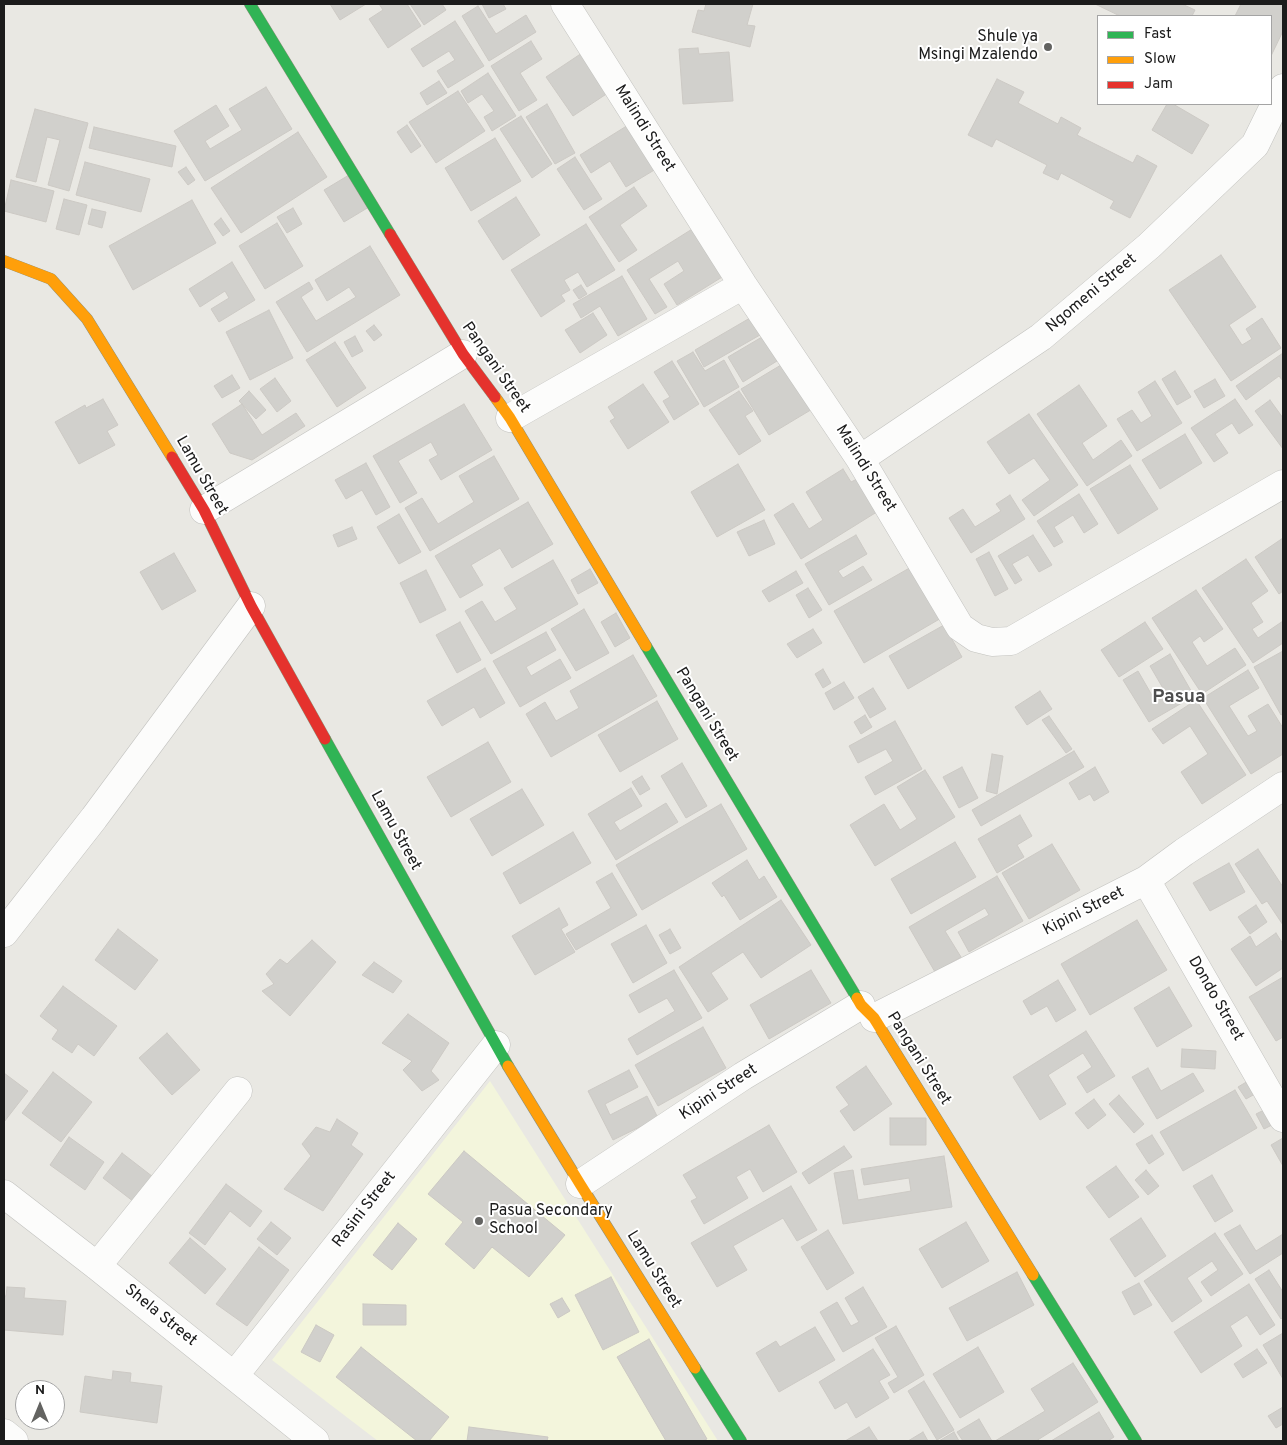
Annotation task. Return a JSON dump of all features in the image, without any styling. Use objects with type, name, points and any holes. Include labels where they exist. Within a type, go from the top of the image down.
[{"type":"street","name":"Pangani Street","points":[[250,4],[463,354],[510,418],[868,1012],[1136,1441]]},
{"type":"street","name":"Malindi Street","points":[[565,4],[744,285],[860,459],[960,627],[976,638],[992,642],[1011,641],[1283,484]]},
{"type":"street","name":"Ngomeni Street","points":[[860,459],[1041,337],[1149,246],[1255,145],[1283,88]]},
{"type":"street","name":"Lamu Street","points":[[4,261],[50,279],[87,319],[204,510],[251,606],[496,1045],[580,1184],[741,1441]]},
{"type":"street","points":[[510,418],[744,285]]},
{"type":"street","points":[[204,510],[463,354]]},
{"type":"street","points":[[4,932],[94,818],[251,606]]},
{"type":"street","name":"Kipini Street","points":[[580,1184],[744,1076],[868,1012],[1146,880],[1184,852],[1283,786]]},
{"type":"street","name":"Dondo Street","points":[[1146,880],[1283,1118]]},
{"type":"street","name":"Rasini Street","points":[[234,1376],[496,1045]]},
{"type":"street","points":[[98,1266],[238,1090]]},
{"type":"street","name":"Shela Street","points":[[4,1194],[98,1266],[315,1441]]},
{"type":"street","points":[[4,1434],[14,1441]]},
{"type":"shaded area","name":"Pasua Secondary School","points":[[490,1081],[718,1441],[378,1441],[272,1360]]},
{"type":"building","points":[[330,4],[366,4],[340,20]]},
{"type":"building","points":[[379,4],[407,4],[421,26],[388,48],[369,19],[383,10]]},
{"type":"building","points":[[410,4],[442,4],[446,10],[424,25]]},
{"type":"building","points":[[482,4],[503,4],[506,9],[489,18]]},
{"type":"building","points":[[706,4],[753,4],[747,25],[755,26],[750,47],[692,32],[698,10],[704,11]]},
{"type":"building","points":[[1095,4],[1182,4],[1195,10],[1192,15],[1118,15]]},
{"type":"building","points":[[1241,4],[1283,4],[1283,31],[1272,54],[1272,15],[1236,15]]},
{"type":"building","points":[[478,6],[496,34],[526,15],[536,32],[489,61],[462,16]]},
{"type":"building","points":[[455,21],[484,66],[448,88],[437,71],[455,60],[449,51],[423,67],[411,49]]},
{"type":"building","points":[[531,41],[542,59],[520,73],[537,100],[519,111],[491,66]]},
{"type":"building","points":[[698,48],[699,54],[729,52],[733,101],[683,104],[679,49]]},
{"type":"building","points":[[585,51],[611,91],[573,116],[546,77]]},
{"type":"building","points":[[488,73],[516,116],[492,131],[484,117],[494,111],[482,94],[468,103],[461,91]]},
{"type":"building","points":[[997,79],[1024,92],[1018,103],[1058,124],[1061,117],[1081,128],[1077,135],[1133,163],[1137,155],[1157,166],[1130,218],[1110,208],[1114,201],[1061,173],[1058,180],[1043,173],[1047,165],[996,139],[992,147],[968,135]]},
{"type":"building","points":[[439,81],[447,93],[427,105],[420,93]]},
{"type":"building","points":[[266,87],[292,129],[205,181],[174,131],[216,105],[229,126],[205,141],[210,149],[242,130],[229,109]]},
{"type":"building","points":[[458,91],[485,131],[436,163],[409,122]]},
{"type":"building","points":[[547,104],[575,153],[555,164],[526,117]]},
{"type":"building","points":[[1166,105],[1175,105],[1209,125],[1192,154],[1152,130]]},
{"type":"building","points":[[35,109],[88,123],[69,191],[48,185],[60,140],[47,137],[36,182],[16,177]]},
{"type":"building","points":[[521,116],[552,164],[532,178],[500,129]]},
{"type":"building","points":[[633,122],[661,166],[626,187],[610,161],[591,173],[580,155]]},
{"type":"building","points":[[407,125],[421,146],[411,153],[397,132]]},
{"type":"building","points":[[94,127],[176,146],[172,167],[89,148]]},
{"type":"building","points":[[298,132],[327,177],[241,233],[211,188]]},
{"type":"building","points":[[495,138],[521,181],[471,211],[445,168]]},
{"type":"building","points":[[575,157],[602,199],[584,210],[557,169]]},
{"type":"building","points":[[85,162],[150,179],[141,212],[76,195]]},
{"type":"building","points":[[186,167],[195,180],[188,185],[178,172]]},
{"type":"building","points":[[349,175],[369,207],[344,222],[324,190]]},
{"type":"building","points":[[11,180],[54,191],[46,222],[4,211]]},
{"type":"building","points":[[634,187],[647,206],[620,225],[637,250],[619,262],[589,217]]},
{"type":"building","points":[[516,197],[540,235],[503,260],[478,221]]},
{"type":"building","points":[[64,199],[87,205],[79,235],[56,229]]},
{"type":"building","points":[[192,200],[216,243],[133,290],[109,246]]},
{"type":"building","points":[[293,208],[302,224],[287,233],[277,217]]},
{"type":"building","points":[[92,209],[106,212],[102,228],[88,224]]},
{"type":"building","points":[[221,218],[230,231],[223,236],[214,224]]},
{"type":"building","points":[[277,223],[303,266],[265,289],[239,246]]},
{"type":"building","points":[[586,224],[615,270],[587,287],[578,272],[564,280],[570,290],[561,295],[565,301],[541,317],[511,270]]},
{"type":"building","points":[[697,226],[727,274],[677,305],[664,284],[684,271],[678,261],[649,279],[667,307],[655,314],[627,270]]},
{"type":"building","points":[[370,246],[400,295],[307,352],[276,302],[309,282],[313,289],[301,297],[316,321],[356,297],[349,287],[327,301],[315,280]]},
{"type":"building","points":[[1221,255],[1256,307],[1229,325],[1242,345],[1252,339],[1246,329],[1262,318],[1281,348],[1231,381],[1169,290]]},
{"type":"building","points":[[232,262],[255,300],[219,322],[211,309],[229,298],[225,291],[200,307],[189,289]]},
{"type":"building","points":[[622,276],[647,319],[618,336],[600,306],[581,318],[573,304]]},
{"type":"building","points":[[581,285],[587,294],[579,299],[573,290]]},
{"type":"building","points":[[269,310],[293,358],[250,380],[226,332]]},
{"type":"building","points":[[593,313],[607,335],[580,353],[565,330]]},
{"type":"building","points":[[750,318],[760,335],[704,367],[695,350]]},
{"type":"building","points":[[374,325],[382,335],[374,341],[366,331]]},
{"type":"building","points":[[355,336],[363,351],[352,357],[344,342]]},
{"type":"building","points":[[762,337],[777,361],[743,382],[728,357]]},
{"type":"building","points":[[335,342],[366,388],[337,407],[306,360]]},
{"type":"building","points":[[693,352],[705,371],[724,360],[739,387],[704,407],[677,361]]},
{"type":"building","points":[[1283,353],[1283,381],[1279,376],[1246,400],[1236,386]]},
{"type":"building","points":[[672,361],[699,404],[674,420],[663,401],[670,397],[654,372]]},
{"type":"building","points":[[786,362],[814,408],[769,435],[741,389]]},
{"type":"building","points":[[1175,371],[1191,397],[1177,405],[1162,379]]},
{"type":"building","points":[[232,375],[240,388],[222,398],[214,386]]},
{"type":"building","points":[[275,378],[291,401],[277,412],[260,389]]},
{"type":"building","points":[[1215,379],[1225,396],[1204,408],[1194,391]]},
{"type":"building","points":[[1155,381],[1182,423],[1137,451],[1117,419],[1132,410],[1141,423],[1152,416],[1138,392]]},
{"type":"building","points":[[643,384],[669,422],[628,449],[610,421],[615,418],[608,407]]},
{"type":"building","points":[[1079,385],[1107,426],[1082,443],[1093,460],[1121,440],[1132,456],[1087,486],[1037,414]]},
{"type":"building","points":[[249,391],[266,410],[256,419],[239,401]]},
{"type":"building","points":[[739,391],[753,411],[745,416],[761,441],[739,455],[709,410]]},
{"type":"building","points":[[103,399],[118,425],[107,431],[115,445],[79,464],[55,422],[85,405],[86,408]]},
{"type":"building","points":[[1235,399],[1253,425],[1239,434],[1232,423],[1215,434],[1228,453],[1214,462],[1191,428]]},
{"type":"building","points":[[1270,400],[1283,418],[1283,449],[1255,411]]},
{"type":"building","points":[[242,404],[262,435],[296,413],[305,426],[252,460],[230,453],[212,424]]},
{"type":"building","points":[[464,404],[492,450],[441,480],[429,460],[438,455],[431,442],[398,461],[417,493],[400,503],[373,456]]},
{"type":"building","points":[[1029,414],[1078,485],[1034,516],[1022,500],[1050,480],[1034,458],[1009,474],[987,442]]},
{"type":"building","points":[[1185,434],[1202,463],[1160,489],[1142,460]]},
{"type":"building","points":[[494,456],[519,499],[430,551],[405,508],[422,498],[438,524],[474,502],[459,476]]},
{"type":"building","points":[[366,463],[390,507],[376,515],[362,490],[346,499],[335,480]]},
{"type":"building","points":[[738,464],[765,510],[717,537],[691,492]]},
{"type":"building","points":[[1130,465],[1158,509],[1118,534],[1090,489]]},
{"type":"building","points":[[843,469],[851,482],[859,478],[880,510],[801,559],[774,515],[793,503],[809,529],[823,520],[806,492]]},
{"type":"building","points":[[1079,494],[1098,524],[1084,533],[1073,515],[1054,527],[1063,542],[1054,547],[1037,521]]},
{"type":"building","points":[[1010,495],[1025,519],[971,553],[949,518],[963,509],[975,527],[1001,511],[996,504]]},
{"type":"building","points":[[528,502],[553,544],[512,568],[500,548],[471,565],[483,585],[460,598],[435,556]]},
{"type":"building","points":[[399,514],[421,552],[399,564],[377,527]]},
{"type":"building","points":[[764,520],[775,544],[749,556],[737,532]]},
{"type":"building","points":[[352,527],[357,539],[338,547],[333,535]]},
{"type":"building","points":[[856,535],[867,554],[838,571],[843,578],[863,566],[872,580],[829,605],[805,564]]},
{"type":"building","points":[[1033,535],[1052,565],[1039,572],[1028,555],[1012,564],[1022,580],[1015,584],[998,556]]},
{"type":"building","points":[[1283,538],[1283,591],[1279,594],[1255,557]]},
{"type":"building","points":[[989,552],[1008,589],[995,596],[976,559]]},
{"type":"building","points":[[174,553],[196,591],[162,610],[140,572]]},
{"type":"building","points":[[1246,559],[1268,591],[1251,603],[1263,622],[1252,629],[1258,638],[1283,621],[1283,643],[1253,663],[1202,588]]},
{"type":"building","points":[[553,560],[578,604],[491,654],[465,611],[482,601],[495,622],[517,609],[504,588]]},
{"type":"building","points":[[913,566],[943,617],[864,663],[834,611]]},
{"type":"building","points":[[590,569],[598,583],[578,594],[571,580]]},
{"type":"building","points":[[426,570],[446,610],[420,623],[400,583]]},
{"type":"building","points":[[796,571],[803,583],[769,602],[762,591]]},
{"type":"building","points":[[808,588],[822,610],[809,618],[796,595]]},
{"type":"building","points":[[1196,590],[1223,629],[1204,642],[1200,636],[1192,642],[1207,666],[1235,648],[1246,665],[1202,694],[1152,618]]},
{"type":"building","points":[[584,609],[609,653],[576,671],[551,629]]},
{"type":"building","points":[[616,613],[630,638],[615,647],[601,622]]},
{"type":"building","points":[[460,622],[481,660],[457,673],[436,635]]},
{"type":"building","points":[[1145,622],[1163,649],[1119,677],[1101,650]]},
{"type":"building","points":[[944,625],[962,657],[908,689],[889,656]]},
{"type":"building","points":[[813,629],[822,643],[797,658],[787,644]]},
{"type":"building","points":[[546,632],[556,650],[526,667],[531,676],[560,659],[571,678],[520,707],[493,661]]},
{"type":"building","points":[[1283,651],[1283,714],[1281,715],[1254,667]]},
{"type":"building","points":[[1170,654],[1194,696],[1149,722],[1123,680],[1138,671],[1153,697],[1164,690],[1150,666]]},
{"type":"building","points":[[633,655],[657,696],[551,757],[526,714],[545,702],[556,721],[579,708],[570,691]]},
{"type":"building","points":[[485,668],[505,703],[480,718],[474,707],[442,726],[427,701]]},
{"type":"building","points":[[823,669],[831,683],[823,688],[815,674]]},
{"type":"building","points":[[1248,670],[1259,688],[1229,706],[1248,736],[1257,731],[1248,716],[1268,704],[1283,728],[1283,754],[1251,774],[1203,698]]},
{"type":"building","points":[[844,682],[854,698],[834,710],[825,693]]},
{"type":"building","points":[[873,688],[886,709],[870,718],[858,697]]},
{"type":"building","points":[[1040,691],[1052,709],[1027,725],[1015,707]]},
{"type":"building","points":[[1196,700],[1246,775],[1202,804],[1181,772],[1208,754],[1190,726],[1163,744],[1152,729]]},
{"type":"building","points":[[657,701],[678,739],[620,772],[598,735]]},
{"type":"building","points":[[865,715],[872,727],[861,734],[854,722]]},
{"type":"building","points":[[1049,716],[1072,749],[1066,753],[1042,720]]},
{"type":"building","points":[[895,721],[922,769],[875,795],[865,777],[893,761],[886,749],[858,763],[849,746]]},
{"type":"building","points":[[488,742],[511,782],[451,817],[427,777]]},
{"type":"building","points":[[1074,751],[1084,767],[981,826],[972,810]]},
{"type":"building","points":[[992,754],[1003,756],[997,794],[986,791]]},
{"type":"building","points":[[682,763],[707,806],[686,818],[661,776]]},
{"type":"building","points":[[962,767],[978,798],[959,808],[943,777]]},
{"type":"building","points":[[1095,767],[1109,792],[1094,801],[1090,794],[1079,800],[1069,783]]},
{"type":"building","points":[[925,770],[955,817],[875,866],[850,825],[884,804],[900,830],[917,819],[897,787]]},
{"type":"building","points":[[642,776],[650,789],[640,795],[632,782]]},
{"type":"building","points":[[631,788],[642,806],[614,822],[620,831],[666,803],[678,822],[616,860],[588,814]]},
{"type":"building","points":[[522,789],[544,825],[492,856],[470,819]]},
{"type":"building","points":[[721,804],[747,849],[642,910],[616,865]]},
{"type":"building","points":[[1020,815],[1032,836],[1017,845],[1024,857],[997,873],[978,839]]},
{"type":"building","points":[[573,832],[591,863],[520,904],[503,873]]},
{"type":"building","points":[[955,842],[976,877],[911,914],[891,879]]},
{"type":"building","points":[[1052,844],[1080,890],[1029,919],[1002,873]]},
{"type":"building","points":[[1258,849],[1283,887],[1283,925],[1267,901],[1262,904],[1235,864]]},
{"type":"building","points":[[747,860],[759,880],[764,876],[777,897],[740,920],[724,895],[722,897],[712,883]]},
{"type":"building","points":[[1229,863],[1245,892],[1210,911],[1193,883]]},
{"type":"building","points":[[612,873],[637,915],[576,950],[566,934],[611,908],[596,882]]},
{"type":"building","points":[[997,876],[1023,921],[969,952],[958,932],[989,915],[985,908],[945,931],[961,957],[935,972],[909,927]]},
{"type":"building","points":[[781,900],[811,945],[761,978],[743,952],[711,973],[728,999],[708,1012],[679,967]]},
{"type":"building","points":[[1256,905],[1267,922],[1250,934],[1238,917]]},
{"type":"building","points":[[559,908],[568,925],[561,929],[575,952],[535,975],[512,936]]},
{"type":"building","points":[[1137,920],[1167,970],[1090,1015],[1061,964]]},
{"type":"building","points":[[646,925],[667,963],[633,983],[611,944]]},
{"type":"building","points":[[118,929],[158,960],[135,990],[95,960]]},
{"type":"building","points":[[670,929],[681,948],[670,954],[659,935]]},
{"type":"building","points":[[1276,933],[1283,944],[1283,968],[1256,986],[1231,949],[1250,936],[1256,947]]},
{"type":"building","points":[[312,940],[336,962],[290,1016],[262,991],[274,984],[266,974],[280,959],[287,964]]},
{"type":"building","points":[[374,962],[402,981],[393,993],[362,975]]},
{"type":"building","points":[[674,970],[702,1018],[637,1055],[628,1039],[675,1011],[667,998],[639,1013],[629,995]]},
{"type":"building","points":[[811,970],[831,1003],[769,1039],[750,1005]]},
{"type":"building","points":[[1283,977],[1283,1037],[1276,1041],[1249,997]]},
{"type":"building","points":[[1058,980],[1076,1010],[1056,1022],[1047,1006],[1031,1015],[1023,1001]]},
{"type":"building","points":[[63,986],[117,1026],[94,1056],[78,1044],[72,1053],[52,1039],[58,1030],[40,1016]]},
{"type":"building","points":[[1169,987],[1192,1026],[1157,1047],[1134,1008]]},
{"type":"building","points":[[408,1014],[449,1043],[431,1071],[439,1080],[422,1091],[403,1070],[412,1061],[382,1043]]},
{"type":"building","points":[[703,1027],[726,1068],[658,1106],[635,1065]]},
{"type":"building","points":[[1086,1031],[1115,1076],[1087,1093],[1077,1077],[1092,1067],[1083,1053],[1048,1075],[1066,1104],[1040,1120],[1013,1077]]},
{"type":"building","points":[[167,1033],[200,1070],[172,1095],[139,1058]]},
{"type":"building","points":[[1182,1049],[1216,1051],[1215,1069],[1181,1067]]},
{"type":"building","points":[[866,1066],[892,1104],[854,1131],[840,1111],[849,1105],[836,1087]]},
{"type":"building","points":[[1148,1068],[1161,1091],[1193,1073],[1204,1091],[1157,1119],[1132,1077]]},
{"type":"building","points":[[629,1070],[638,1087],[605,1104],[610,1115],[647,1096],[658,1118],[613,1140],[588,1091]]},
{"type":"building","points":[[53,1072],[92,1102],[61,1142],[22,1113]]},
{"type":"building","points":[[4,1073],[28,1091],[4,1122]]},
{"type":"building","points":[[1248,1081],[1255,1094],[1246,1099],[1238,1087]]},
{"type":"building","points":[[1235,1090],[1257,1128],[1183,1171],[1160,1132]]},
{"type":"building","points":[[1119,1095],[1144,1124],[1134,1133],[1109,1104]]},
{"type":"building","points":[[1094,1099],[1106,1115],[1088,1129],[1075,1113]]},
{"type":"building","points":[[1266,1109],[1274,1124],[1264,1129],[1256,1114]]},
{"type":"building","points":[[890,1118],[926,1118],[926,1145],[890,1145]]},
{"type":"building","points":[[337,1119],[358,1133],[351,1145],[363,1154],[323,1211],[284,1189],[311,1156],[302,1144],[316,1127],[330,1132]]},
{"type":"building","points":[[769,1125],[797,1172],[763,1192],[750,1169],[736,1177],[748,1198],[704,1224],[691,1201],[697,1198],[683,1175]]},
{"type":"building","points":[[1152,1135],[1164,1154],[1149,1164],[1136,1144]]},
{"type":"building","points":[[69,1137],[104,1162],[85,1190],[50,1165]]},
{"type":"building","points":[[1283,1138],[1283,1166],[1271,1145]]},
{"type":"building","points":[[844,1146],[852,1157],[809,1184],[802,1173]]},
{"type":"building","points":[[464,1151],[565,1235],[529,1277],[492,1247],[474,1269],[445,1244],[463,1222],[428,1194]]},
{"type":"building","points":[[122,1153],[157,1180],[138,1205],[103,1178]]},
{"type":"building","points":[[944,1156],[952,1207],[843,1224],[834,1173],[853,1170],[858,1200],[911,1191],[909,1178],[864,1185],[861,1169]]},
{"type":"building","points":[[1116,1166],[1139,1197],[1109,1218],[1086,1187]]},
{"type":"building","points":[[1146,1170],[1159,1186],[1148,1195],[1135,1180]]},
{"type":"building","points":[[1212,1175],[1233,1211],[1215,1222],[1193,1186]]},
{"type":"building","points":[[226,1184],[262,1211],[250,1227],[230,1211],[205,1245],[189,1233]]},
{"type":"building","points":[[791,1186],[817,1230],[797,1241],[783,1218],[733,1246],[747,1270],[717,1287],[691,1243]]},
{"type":"building","points":[[1141,1218],[1166,1256],[1135,1277],[1110,1239]]},
{"type":"building","points":[[271,1222],[291,1238],[277,1255],[257,1239]]},
{"type":"building","points":[[966,1222],[989,1261],[942,1288],[919,1249]]},
{"type":"building","points":[[398,1223],[417,1239],[392,1270],[373,1255]]},
{"type":"building","points":[[1240,1225],[1256,1251],[1283,1234],[1283,1253],[1250,1274],[1224,1234]]},
{"type":"building","points":[[828,1230],[854,1273],[827,1290],[801,1247]]},
{"type":"building","points":[[1215,1233],[1243,1274],[1211,1296],[1201,1282],[1218,1270],[1212,1261],[1187,1278],[1202,1301],[1172,1322],[1144,1281]]},
{"type":"building","points":[[190,1238],[226,1269],[205,1294],[169,1263]]},
{"type":"building","points":[[259,1247],[289,1270],[247,1326],[216,1304]]},
{"type":"building","points":[[1269,1270],[1283,1292],[1283,1317],[1281,1319],[1255,1279]]},
{"type":"building","points":[[1017,1272],[1034,1305],[967,1341],[949,1308]]},
{"type":"building","points":[[611,1277],[639,1332],[603,1350],[575,1295]]},
{"type":"building","points":[[1139,1283],[1152,1305],[1134,1315],[1122,1292]]},
{"type":"building","points":[[1249,1284],[1275,1325],[1260,1335],[1247,1315],[1230,1326],[1242,1346],[1201,1373],[1174,1332]]},
{"type":"building","points":[[7,1287],[25,1288],[24,1298],[66,1301],[63,1335],[4,1330],[4,1296],[6,1296]]},
{"type":"building","points":[[863,1287],[887,1327],[843,1352],[820,1312],[837,1302],[851,1326],[859,1322],[845,1298]]},
{"type":"building","points":[[562,1298],[570,1311],[558,1318],[550,1304]]},
{"type":"building","points":[[363,1304],[406,1305],[406,1325],[363,1325]]},
{"type":"building","points":[[316,1325],[334,1335],[320,1362],[301,1352]]},
{"type":"building","points":[[896,1326],[924,1375],[894,1393],[888,1383],[898,1377],[875,1338]]},
{"type":"building","points":[[815,1327],[835,1360],[779,1392],[756,1353],[776,1341],[780,1347]]},
{"type":"building","points":[[1283,1333],[1283,1379],[1263,1345]]},
{"type":"building","points":[[649,1339],[707,1439],[702,1441],[666,1441],[617,1357]]},
{"type":"building","points":[[361,1347],[449,1417],[429,1441],[417,1441],[336,1377]]},
{"type":"building","points":[[978,1347],[1004,1392],[960,1418],[933,1374]]},
{"type":"building","points":[[873,1349],[890,1375],[879,1381],[889,1398],[856,1418],[847,1402],[835,1409],[819,1382]]},
{"type":"building","points":[[1257,1349],[1267,1363],[1243,1378],[1234,1364]]},
{"type":"building","points":[[1073,1363],[1098,1402],[1036,1441],[995,1441],[1045,1411],[1031,1389]]},
{"type":"building","points":[[113,1371],[131,1373],[130,1382],[162,1386],[157,1423],[80,1412],[85,1376],[112,1380]]},
{"type":"building","points":[[924,1381],[954,1430],[937,1440],[908,1391]]},
{"type":"building","points":[[1283,1407],[1283,1424],[1276,1428],[1268,1416]]},
{"type":"building","points":[[1099,1412],[1114,1437],[1108,1441],[1051,1441]]},
{"type":"building","points":[[979,1419],[992,1441],[963,1441],[957,1432]]},
{"type":"building","points":[[469,1427],[548,1437],[547,1441],[467,1441]]},
{"type":"building","points":[[869,1427],[878,1441],[845,1441]]},
{"type":"building","points":[[923,1432],[928,1441],[908,1441]]},
{"type":"building","points":[[954,1432],[959,1441],[939,1441]]},
{"type":"traffic: fast","points":[[250,4],[390,234]]},
{"type":"traffic: fast","points":[[646,646],[857,998]]},
{"type":"traffic: fast","points":[[325,739],[508,1066]]},
{"type":"traffic: fast","points":[[1033,1275],[1136,1441]]},
{"type":"traffic: fast","points":[[695,1368],[741,1441]]},
{"type":"traffic: slow","points":[[4,261],[51,279],[87,319],[172,457]]},
{"type":"traffic: slow","points":[[495,397],[510,418],[646,646]]},
{"type":"traffic: slow","points":[[857,998],[874,1018],[1033,1275]]},
{"type":"traffic: slow","points":[[508,1066],[695,1368]]},
{"type":"traffic: jam","points":[[390,234],[463,354],[495,397]]},
{"type":"traffic: jam","points":[[172,457],[204,510],[251,606],[325,739]]},
{"type":"place","name":"Shule ya Msingi Mzalendo","points":[[1048,47]]},
{"type":"place","name":"Pasua Secondary School","points":[[479,1221]]},
{"type":"district","name":"Pasua","points":[[1179,698]]}]
